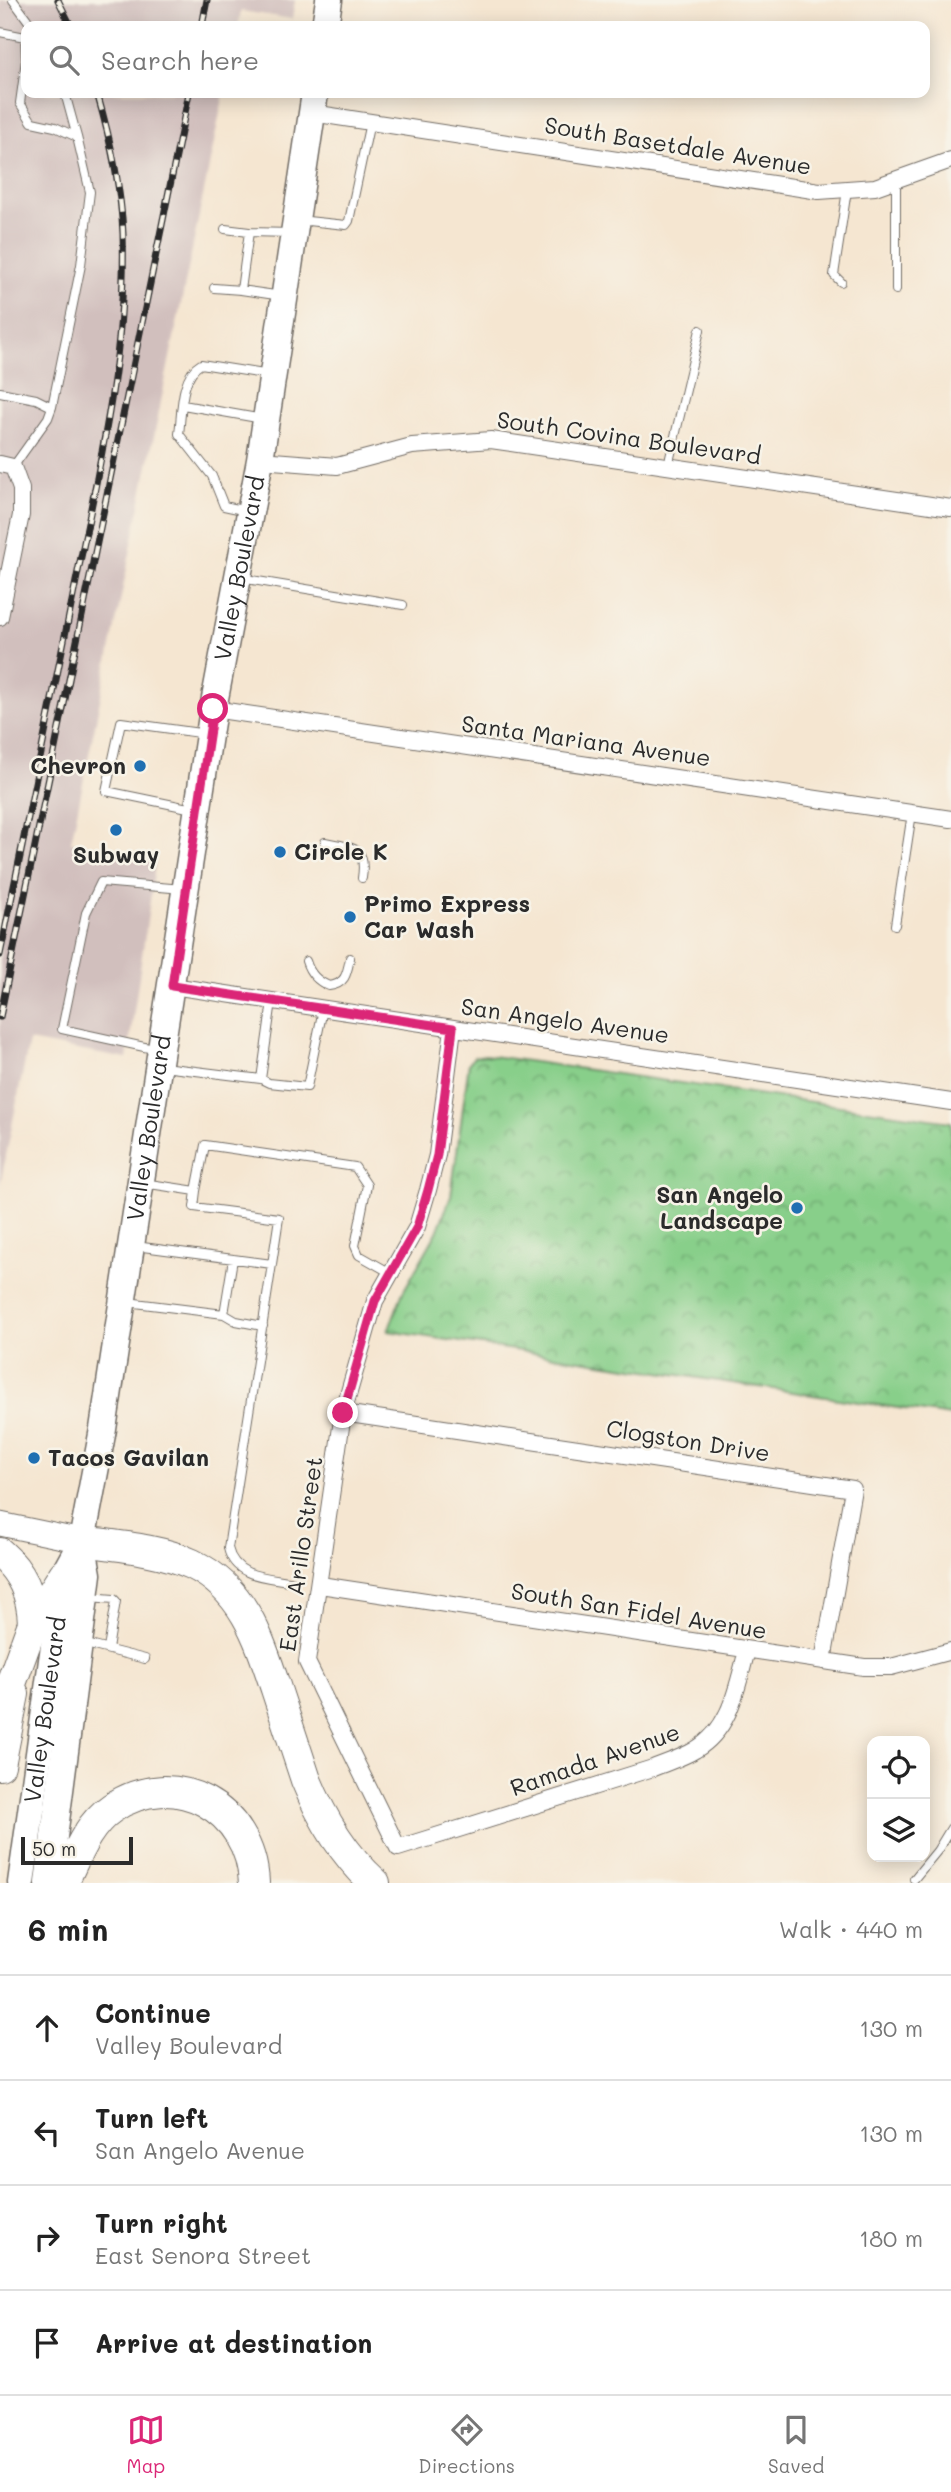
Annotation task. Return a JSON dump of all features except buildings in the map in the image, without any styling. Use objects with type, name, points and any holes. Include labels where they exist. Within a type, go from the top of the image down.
[{"type":"highway","points":[[82,1541],[184,1561],[207,1573],[232,1594],[259,1638],[316,1804],[344,1849],[375,1883]]},
{"type":"highway","points":[[0,1553],[26,1585],[33,1622]]},
{"type":"highway","points":[[0,1714],[33,1622],[64,1574]]},
{"type":"highway","points":[[0,1765],[21,1656]]},
{"type":"highway","points":[[63,1883],[82,1844],[100,1817],[123,1801],[160,1791],[189,1795],[221,1812],[236,1827],[247,1846],[254,1883]]},
{"type":"main road","points":[[326,21],[329,0]]},
{"type":"main road","name":"Valley Boulevard","points":[[21,1883],[64,1574],[82,1541],[124,1302],[130,1246],[211,722],[260,460],[313,103]]},
{"type":"main road","points":[[0,1524],[82,1541]]},
{"type":"main road","name":"Valley Boulevard","points":[[48,1883],[88,1574],[82,1541]]},
{"type":"street","name":"South Basetdale Avenue","points":[[313,103],[370,122],[819,191],[847,191],[896,181],[951,160]]},
{"type":"street","name":"South Covina Boulevard","points":[[260,460],[337,466],[412,446],[491,440],[951,508]]},
{"type":"street","points":[[0,617],[21,515],[21,489],[6,466]]},
{"type":"street","name":"Santa Mariana Avenue","points":[[211,722],[951,819]]},
{"type":"street","name":"San Angelo Avenue","points":[[172,986],[951,1102]]},
{"type":"street","name":"East Arillo Street","points":[[398,1848],[307,1662],[343,1413],[375,1301],[389,1272],[417,1227],[428,1190],[437,1155],[453,1028]]},
{"type":"street","name":"Clogston Drive","points":[[343,1413],[853,1489],[823,1661]]},
{"type":"street","name":"South San Fidel Avenue","points":[[320,1585],[864,1667],[891,1667],[951,1651]]},
{"type":"street","name":"Ramada Avenue","points":[[398,1848],[653,1768],[694,1751],[712,1738],[725,1720],[747,1650]]},
{"type":"lane","points":[[13,0],[28,21]]},
{"type":"lane","points":[[0,32],[21,36]]},
{"type":"lane","points":[[21,96],[20,103],[32,122],[55,127],[77,137]]},
{"type":"lane","points":[[6,466],[48,418],[80,265],[90,192],[66,98]]},
{"type":"lane","points":[[225,229],[249,232],[295,226],[346,225],[370,122]]},
{"type":"lane","points":[[896,181],[896,290]]},
{"type":"lane","points":[[841,282],[834,275],[847,191]]},
{"type":"lane","points":[[241,290],[249,232]]},
{"type":"lane","points":[[214,288],[284,296]]},
{"type":"lane","points":[[668,466],[700,330]]},
{"type":"lane","points":[[250,511],[224,506],[212,476],[179,434],[187,380],[192,369],[201,364],[273,375]]},
{"type":"lane","points":[[0,392],[36,399],[52,407]]},
{"type":"lane","points":[[183,405],[266,419]]},
{"type":"lane","points":[[238,577],[403,605]]},
{"type":"lane","points":[[198,810],[106,791],[121,722],[211,722]]},
{"type":"lane","points":[[895,925],[912,813]]},
{"type":"lane","points":[[325,842],[355,849],[362,854],[362,878]]},
{"type":"lane","points":[[186,889],[101,883],[86,913],[62,1030],[160,1059],[261,1079],[269,1083],[306,1087],[323,1009]]},
{"type":"lane","points":[[306,961],[309,971],[316,979],[329,986],[341,983],[344,979],[349,958]]},
{"type":"lane","points":[[261,1079],[272,1001]]},
{"type":"lane","points":[[295,1582],[245,1572],[230,1558],[228,1548],[279,1218],[194,1207],[205,1145],[355,1167],[367,1185],[355,1246],[359,1255],[389,1272]]},
{"type":"lane","points":[[140,1183],[196,1191]]},
{"type":"lane","points":[[130,1246],[272,1264]]},
{"type":"lane","points":[[224,1314],[233,1259]]},
{"type":"lane","points":[[124,1302],[224,1314],[236,1321],[262,1326]]},
{"type":"lane","points":[[85,1597],[116,1601],[108,1650]]},
{"type":"lane","points":[[79,1642],[145,1659]]},
{"type":"lane","points":[[914,1879],[937,1851],[951,1828]]},
{"type":"shaded area","points":[[0,0],[295,0],[292,19],[241,11],[239,21],[21,21],[21,98],[223,98],[71,842],[156,859],[127,1059],[29,1041],[0,1185]]},
{"type":"green space","points":[[485,1055],[951,1122],[951,1416],[388,1331],[403,1292],[437,1232],[451,1196],[469,1063],[474,1057]]},
{"type":"railway","points":[[58,0],[68,21]]},
{"type":"railway","points":[[203,21],[207,0]]},
{"type":"railway","points":[[0,955],[100,465],[115,373],[123,280],[123,234],[114,162],[98,98]]},
{"type":"railway","points":[[0,1017],[188,98]]},
{"type":"place","name":"Chevron","points":[[140,766]]},
{"type":"place","name":"Subway","points":[[116,830]]},
{"type":"place","name":"Circle K","points":[[280,852]]},
{"type":"place","name":"Primo Express Car Wash","points":[[350,917]]},
{"type":"place","name":"San Angelo Landscape","points":[[797,1208]]},
{"type":"place","name":"Tacos Gavilan","points":[[34,1458]]},
{"type":"route","points":[[213,709],[172,986],[453,1028],[437,1155],[428,1190],[417,1227],[375,1301],[343,1413]]}]
